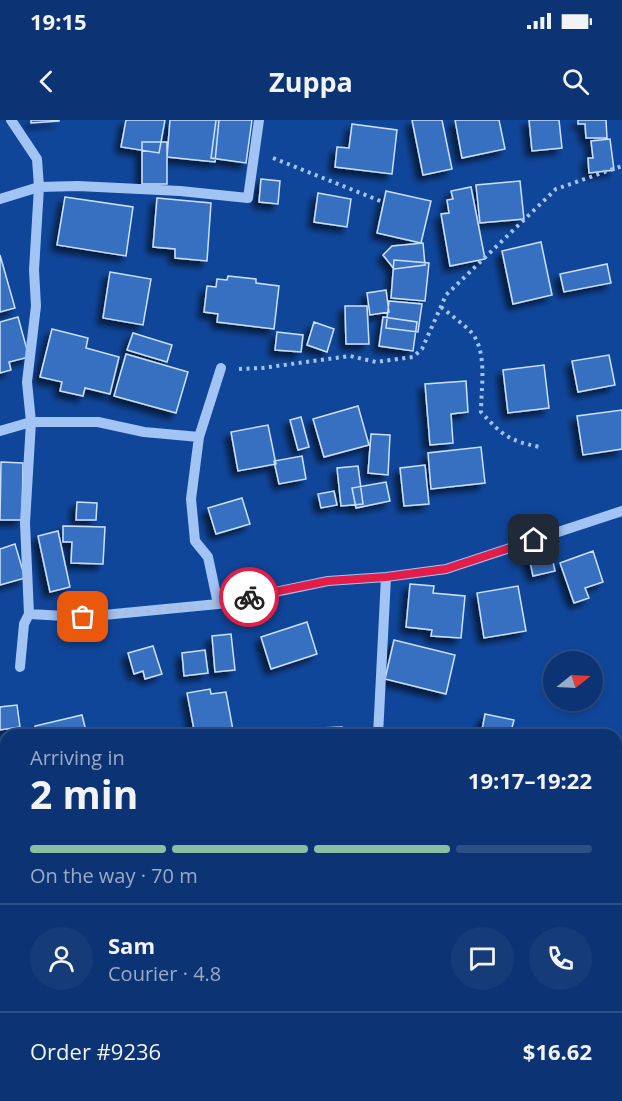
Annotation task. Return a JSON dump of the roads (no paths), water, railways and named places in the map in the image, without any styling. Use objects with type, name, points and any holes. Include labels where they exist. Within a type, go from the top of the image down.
[{"type":"street","points":[[11,120],[38,159],[39,187],[34,270],[36,306],[27,382],[31,422],[25,523],[29,614],[24,624],[20,667]]},
{"type":"street","points":[[0,199],[39,187],[113,187],[248,198],[259,120]]},
{"type":"street","points":[[218,604],[208,557],[195,541],[191,500],[200,437],[221,368]]},
{"type":"street","points":[[0,431],[31,422],[98,422],[144,432],[200,437]]},
{"type":"street","points":[[29,614],[83,617],[218,604],[328,581],[386,577],[446,569],[622,511]]},
{"type":"street","points":[[378,729],[386,577]]}]
